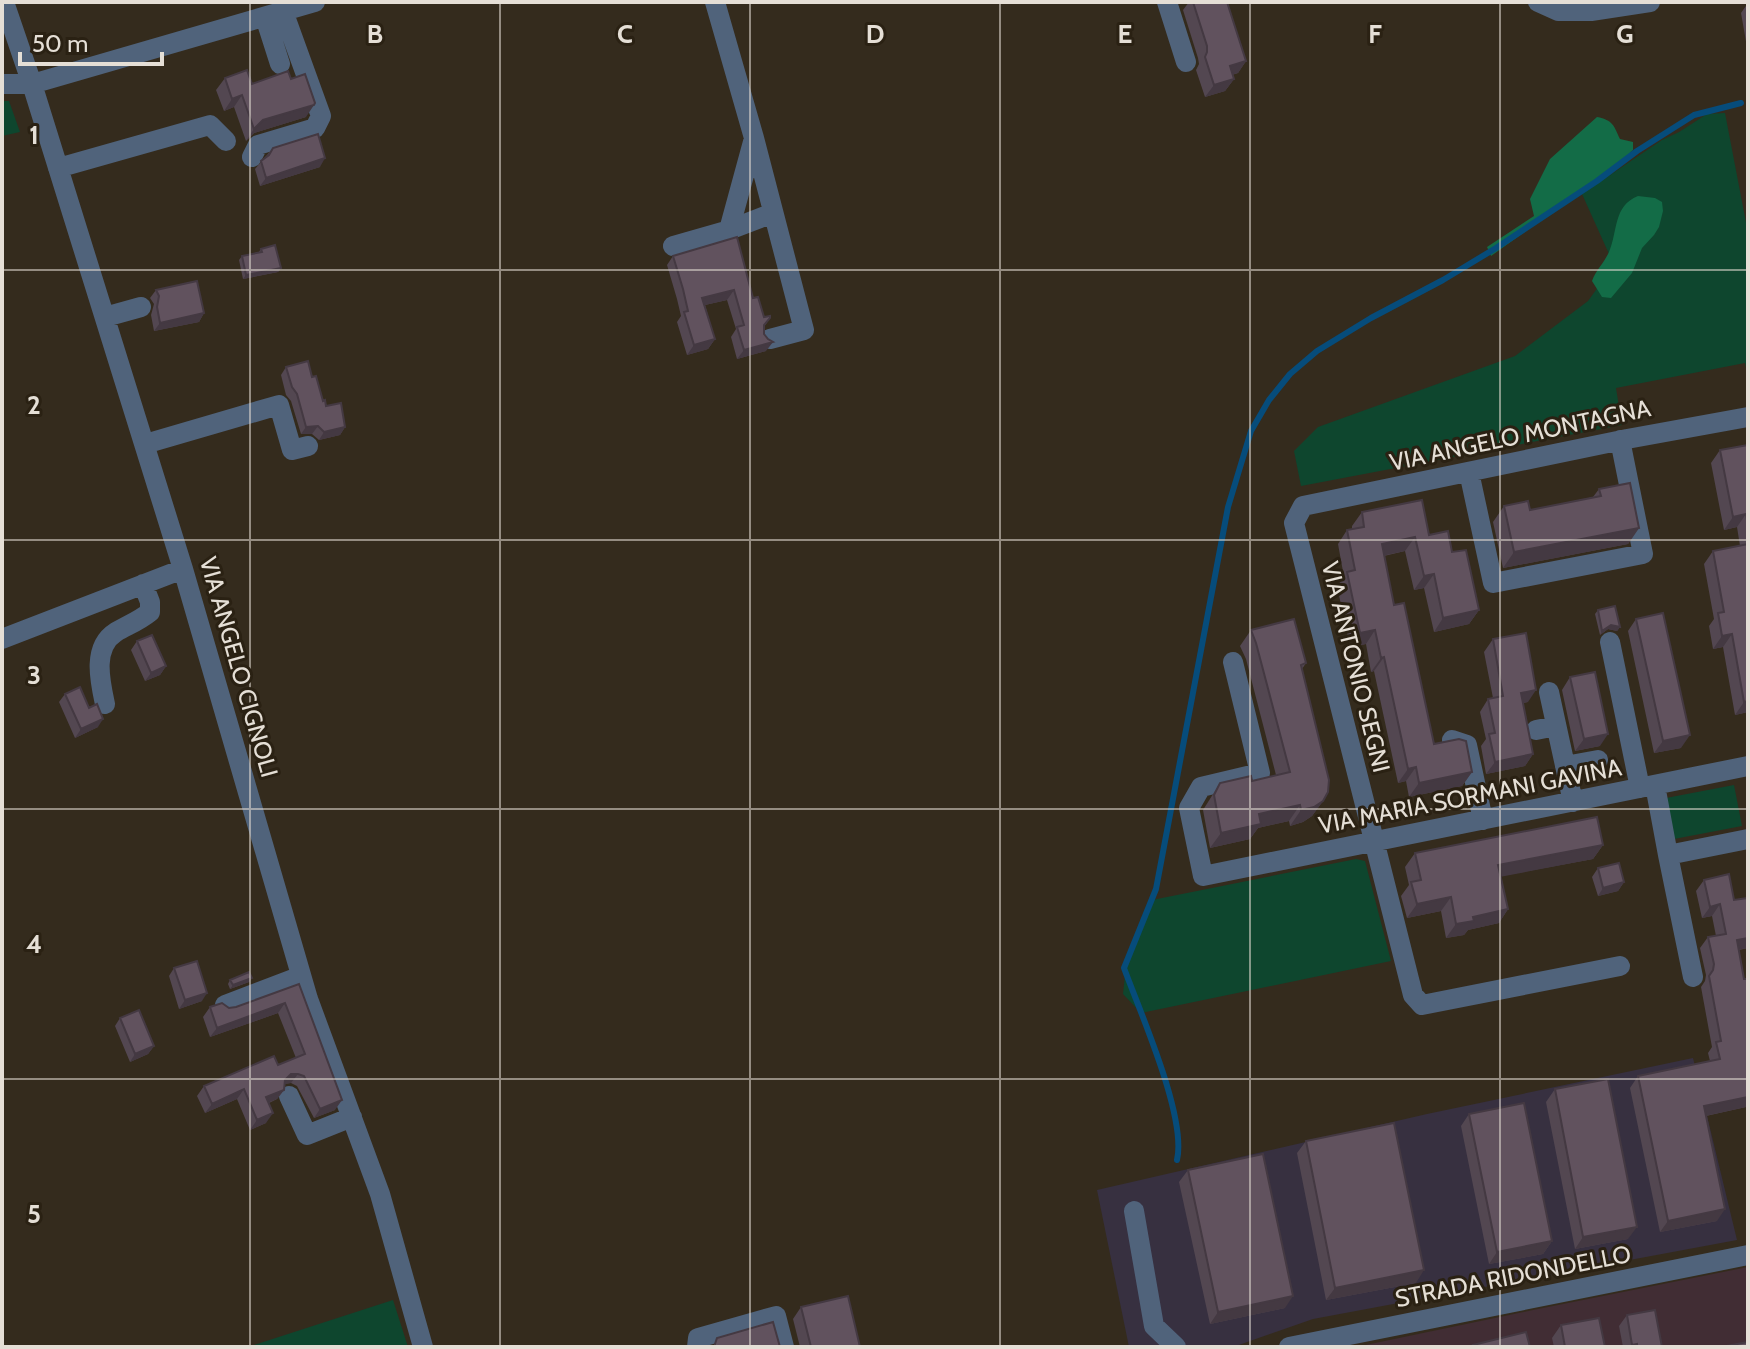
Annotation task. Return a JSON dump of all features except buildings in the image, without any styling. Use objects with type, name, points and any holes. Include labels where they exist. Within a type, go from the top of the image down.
[{"type":"street","name":"VIA ANGELO CIGNOLI","points":[[4,2],[145,444],[308,999],[380,1194],[423,1347]]},
{"type":"street","points":[[2,84],[32,84],[315,2]]},
{"type":"street","points":[[715,2],[804,330],[770,339]]},
{"type":"street","points":[[1167,2],[1186,62]]},
{"type":"street","points":[[1538,2],[1558,11],[1591,11],[1650,2]]},
{"type":"street","points":[[274,14],[280,64]]},
{"type":"street","points":[[252,157],[258,145],[315,128],[321,116],[274,14]]},
{"type":"street","points":[[58,168],[210,125],[226,141]]},
{"type":"street","points":[[729,230],[754,138]]},
{"type":"street","points":[[673,246],[773,213]]},
{"type":"street","points":[[105,317],[141,307]]},
{"type":"street","points":[[145,444],[279,405],[292,450],[308,446]]},
{"type":"street","name":"VIA ANGELO MONTAGNA","points":[[1303,506],[1620,440],[1748,417]]},
{"type":"street","points":[[1469,472],[1493,583],[1643,554],[1620,440]]},
{"type":"street","name":"VIA ANTONIO SEGNI","points":[[1303,506],[1294,523],[1373,842]]},
{"type":"street","points":[[2,639],[183,569]]},
{"type":"street","points":[[105,704],[100,673],[102,652],[106,640],[114,633],[150,612],[150,602],[143,584]]},
{"type":"street","points":[[1617,645],[1647,787],[1668,855],[1693,977]]},
{"type":"street","name":"VIA MARIA SORMANI GAVINA","points":[[1233,662],[1260,773],[1201,787],[1189,808],[1203,876],[1748,766]]},
{"type":"street","points":[[1549,692],[1546,728],[1565,766],[1573,802]]},
{"type":"street","points":[[1452,740],[1467,745],[1483,820]]},
{"type":"street","points":[[1565,766],[1598,760]]},
{"type":"street","points":[[1668,855],[1748,839]]},
{"type":"street","points":[[1373,842],[1413,995],[1422,1005],[1620,966]]},
{"type":"street","points":[[225,1005],[301,976]]},
{"type":"street","points":[[289,1096],[307,1135],[352,1117]]},
{"type":"street","points":[[1134,1211],[1154,1326],[1176,1347]]},
{"type":"street","name":"STRADA RIDONDELLO","points":[[1289,1347],[1748,1255]]},
{"type":"street","points":[[697,1347],[698,1338],[776,1316],[784,1347]]},
{"type":"shaded area","points":[[1693,1058],[1737,1240],[1313,1319],[1233,1347],[1129,1347],[1097,1190],[1427,1114]]},
{"type":"shaded area","points":[[1748,1267],[1748,1347],[1356,1347],[1533,1310]]},
{"type":"green space","points":[[2,101],[9,101],[20,132],[2,136]]},
{"type":"green space","points":[[1725,113],[1748,233],[1748,377],[1745,363],[1616,388],[1622,425],[1301,486],[1294,451],[1318,427],[1515,356],[1588,301],[1614,265],[1582,194],[1707,114]]},
{"type":"green space","points":[[1597,117],[1612,124],[1620,139],[1633,142],[1633,150],[1614,168],[1491,256],[1487,247],[1534,216],[1530,199],[1550,159]]},
{"type":"green space","points":[[1638,196],[1662,202],[1659,227],[1642,248],[1632,273],[1611,298],[1602,297],[1592,281],[1609,252],[1620,213],[1630,200]]},
{"type":"green space","points":[[1734,785],[1742,826],[1674,839],[1666,798]]},
{"type":"green space","points":[[1356,859],[1365,861],[1391,961],[1141,1013],[1123,994],[1126,966],[1152,900]]},
{"type":"green space","points":[[393,1300],[408,1347],[248,1347]]},
{"type":"waterway","points":[[1177,1160],[1178,1141],[1169,1092],[1124,968],[1156,889],[1228,507],[1251,431],[1269,400],[1290,374],[1317,351],[1496,248],[1694,115],[1741,103]]}]
